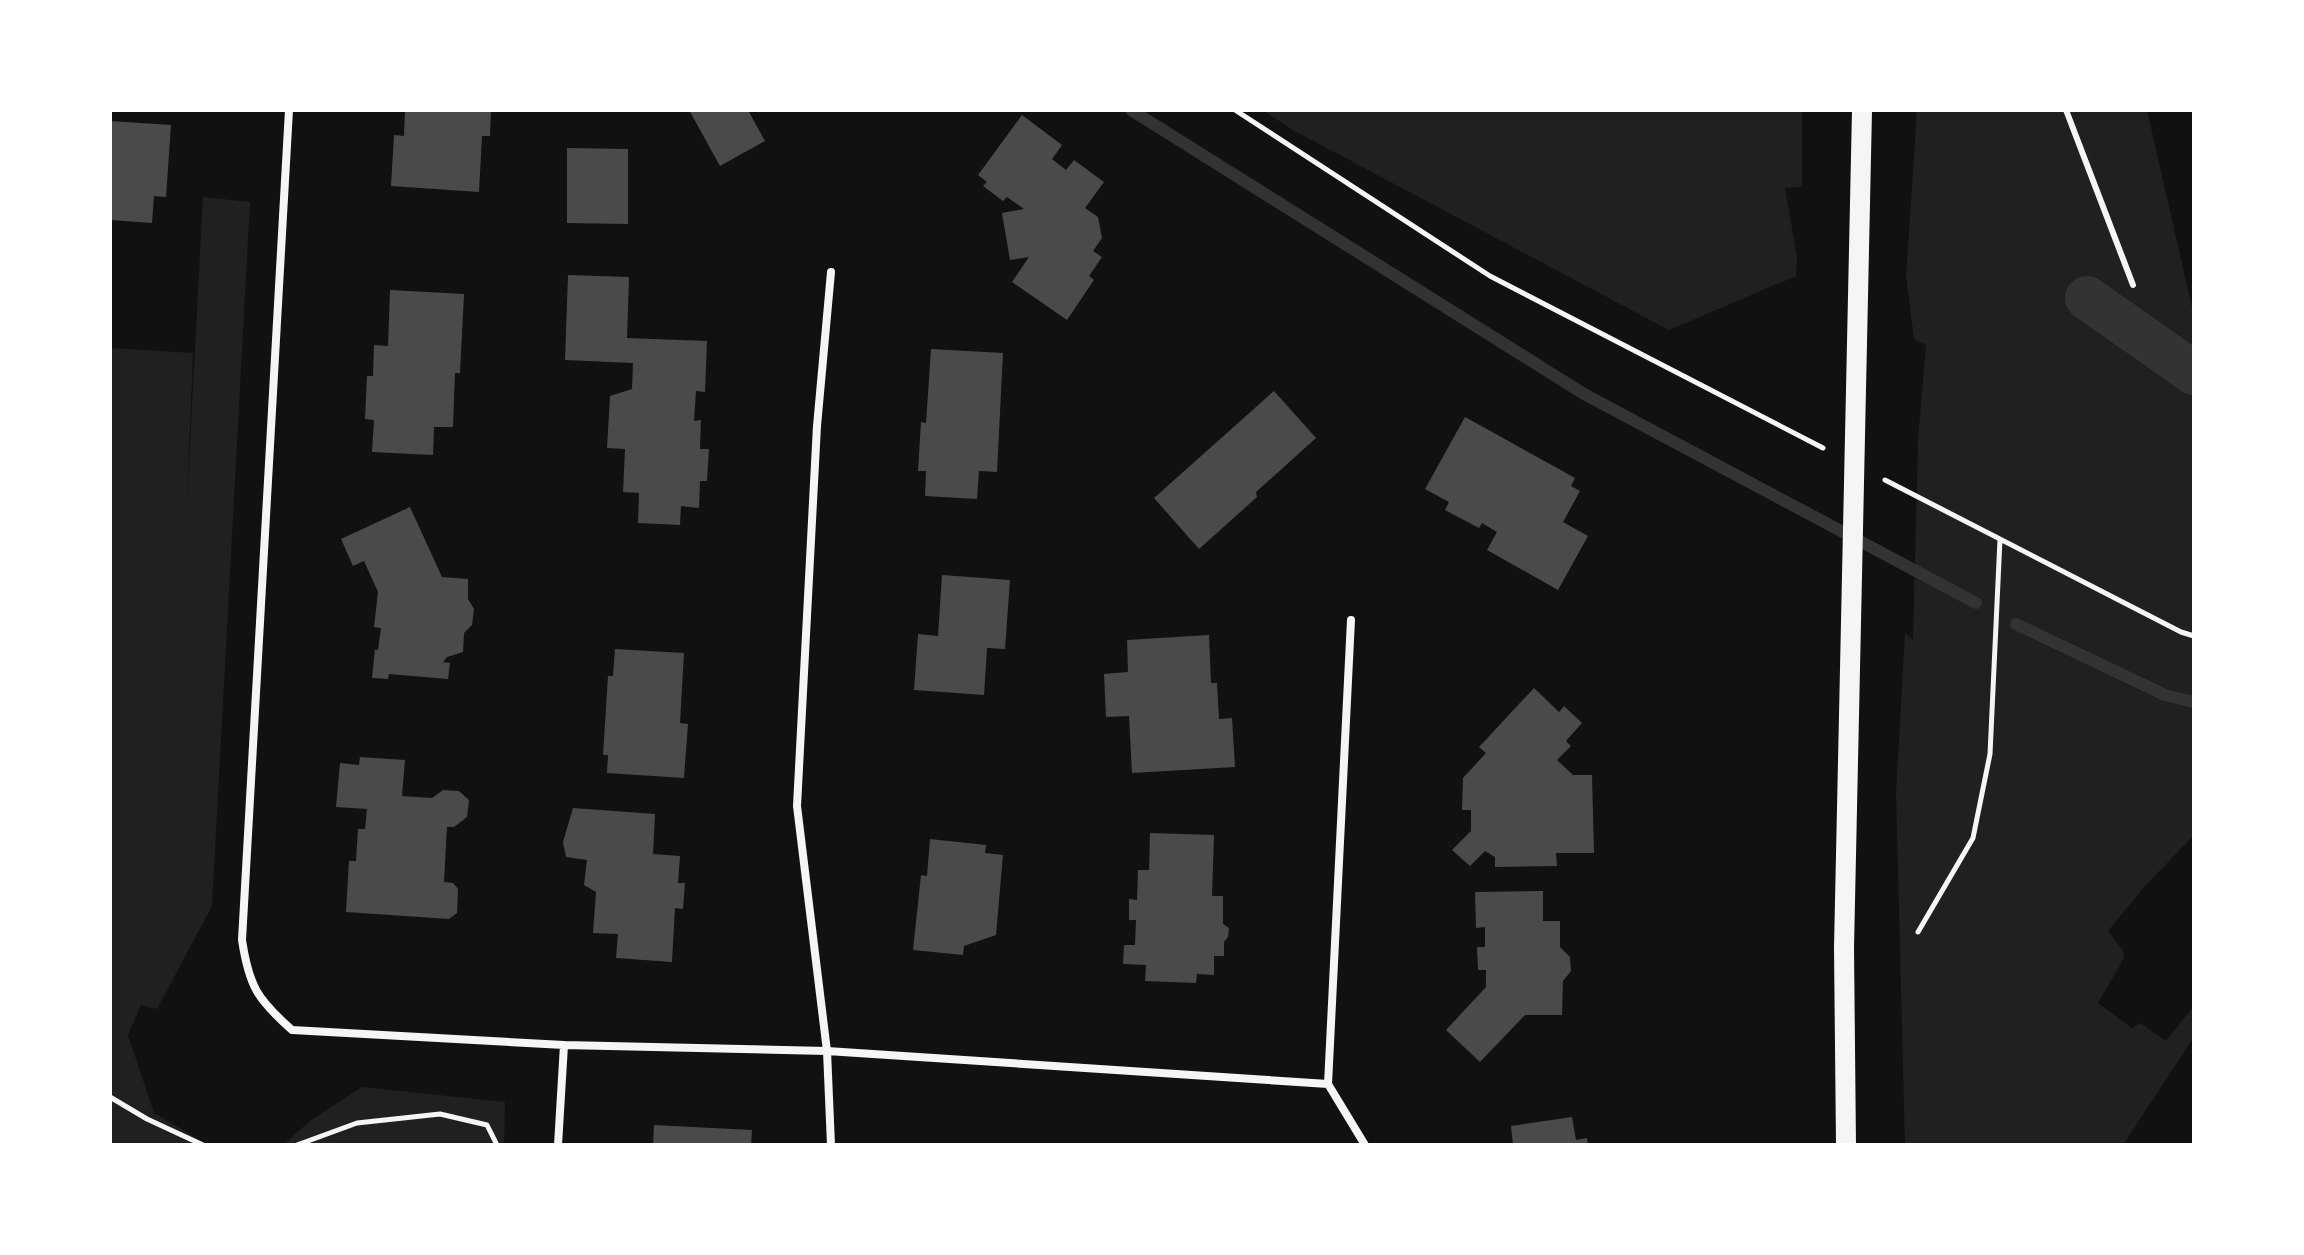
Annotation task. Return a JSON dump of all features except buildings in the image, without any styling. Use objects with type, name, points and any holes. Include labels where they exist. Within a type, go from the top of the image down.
[{"type":"main road","points":[[1846,1145],[1844,948],[1862,110]]},
{"type":"street","points":[[289,110],[242,940],[248,976],[266,1007],[292,1030],[564,1045],[827,1051],[1328,1084]]},
{"type":"street","points":[[831,272],[817,426],[797,806],[827,1051],[831,1145]]},
{"type":"street","points":[[1351,620],[1328,1084],[1365,1145]]},
{"type":"street","points":[[558,1145],[564,1045]]},
{"type":"lane","points":[[2066,110],[2133,285]]},
{"type":"path","points":[[1235,110],[1490,276],[1830,452]]},
{"type":"path","points":[[1873,473],[2194,636]]},
{"type":"path","points":[[1918,932],[1973,838],[1990,754],[2000,539]]},
{"type":"path","points":[[110,1097],[147,1119],[203,1145]]},
{"type":"path","points":[[297,1145],[357,1123],[440,1114],[487,1125],[497,1145]]},
{"type":"shaded area","points":[[1263,110],[1802,110],[1802,187],[1785,188],[1797,257],[1796,276],[1669,330],[1289,128]]},
{"type":"shaded area","points":[[1917,110],[2147,110],[2194,316],[2194,835],[2108,931],[2123,951],[2124,958],[2098,1003],[2132,1028],[2140,1023],[2166,1041],[2194,1006],[2194,1037],[2123,1145],[1905,1145],[1896,792],[1905,633],[1913,640],[1918,439],[1926,345],[1914,339],[1906,276]]},
{"type":"shaded area","points":[[203,197],[250,202],[212,906],[157,1009],[141,1005],[128,1035],[154,1113],[208,1145],[110,1145],[110,348],[193,353],[186,519]]},
{"type":"shaded area","points":[[362,1087],[505,1102],[504,1145],[283,1145],[311,1120]]},
{"type":"waterway","points":[[1131,110],[1584,394],[1976,603]]},
{"type":"waterway","points":[[2087,298],[2194,373]]},
{"type":"waterway","points":[[2016,624],[2165,695],[2194,702]]}]
